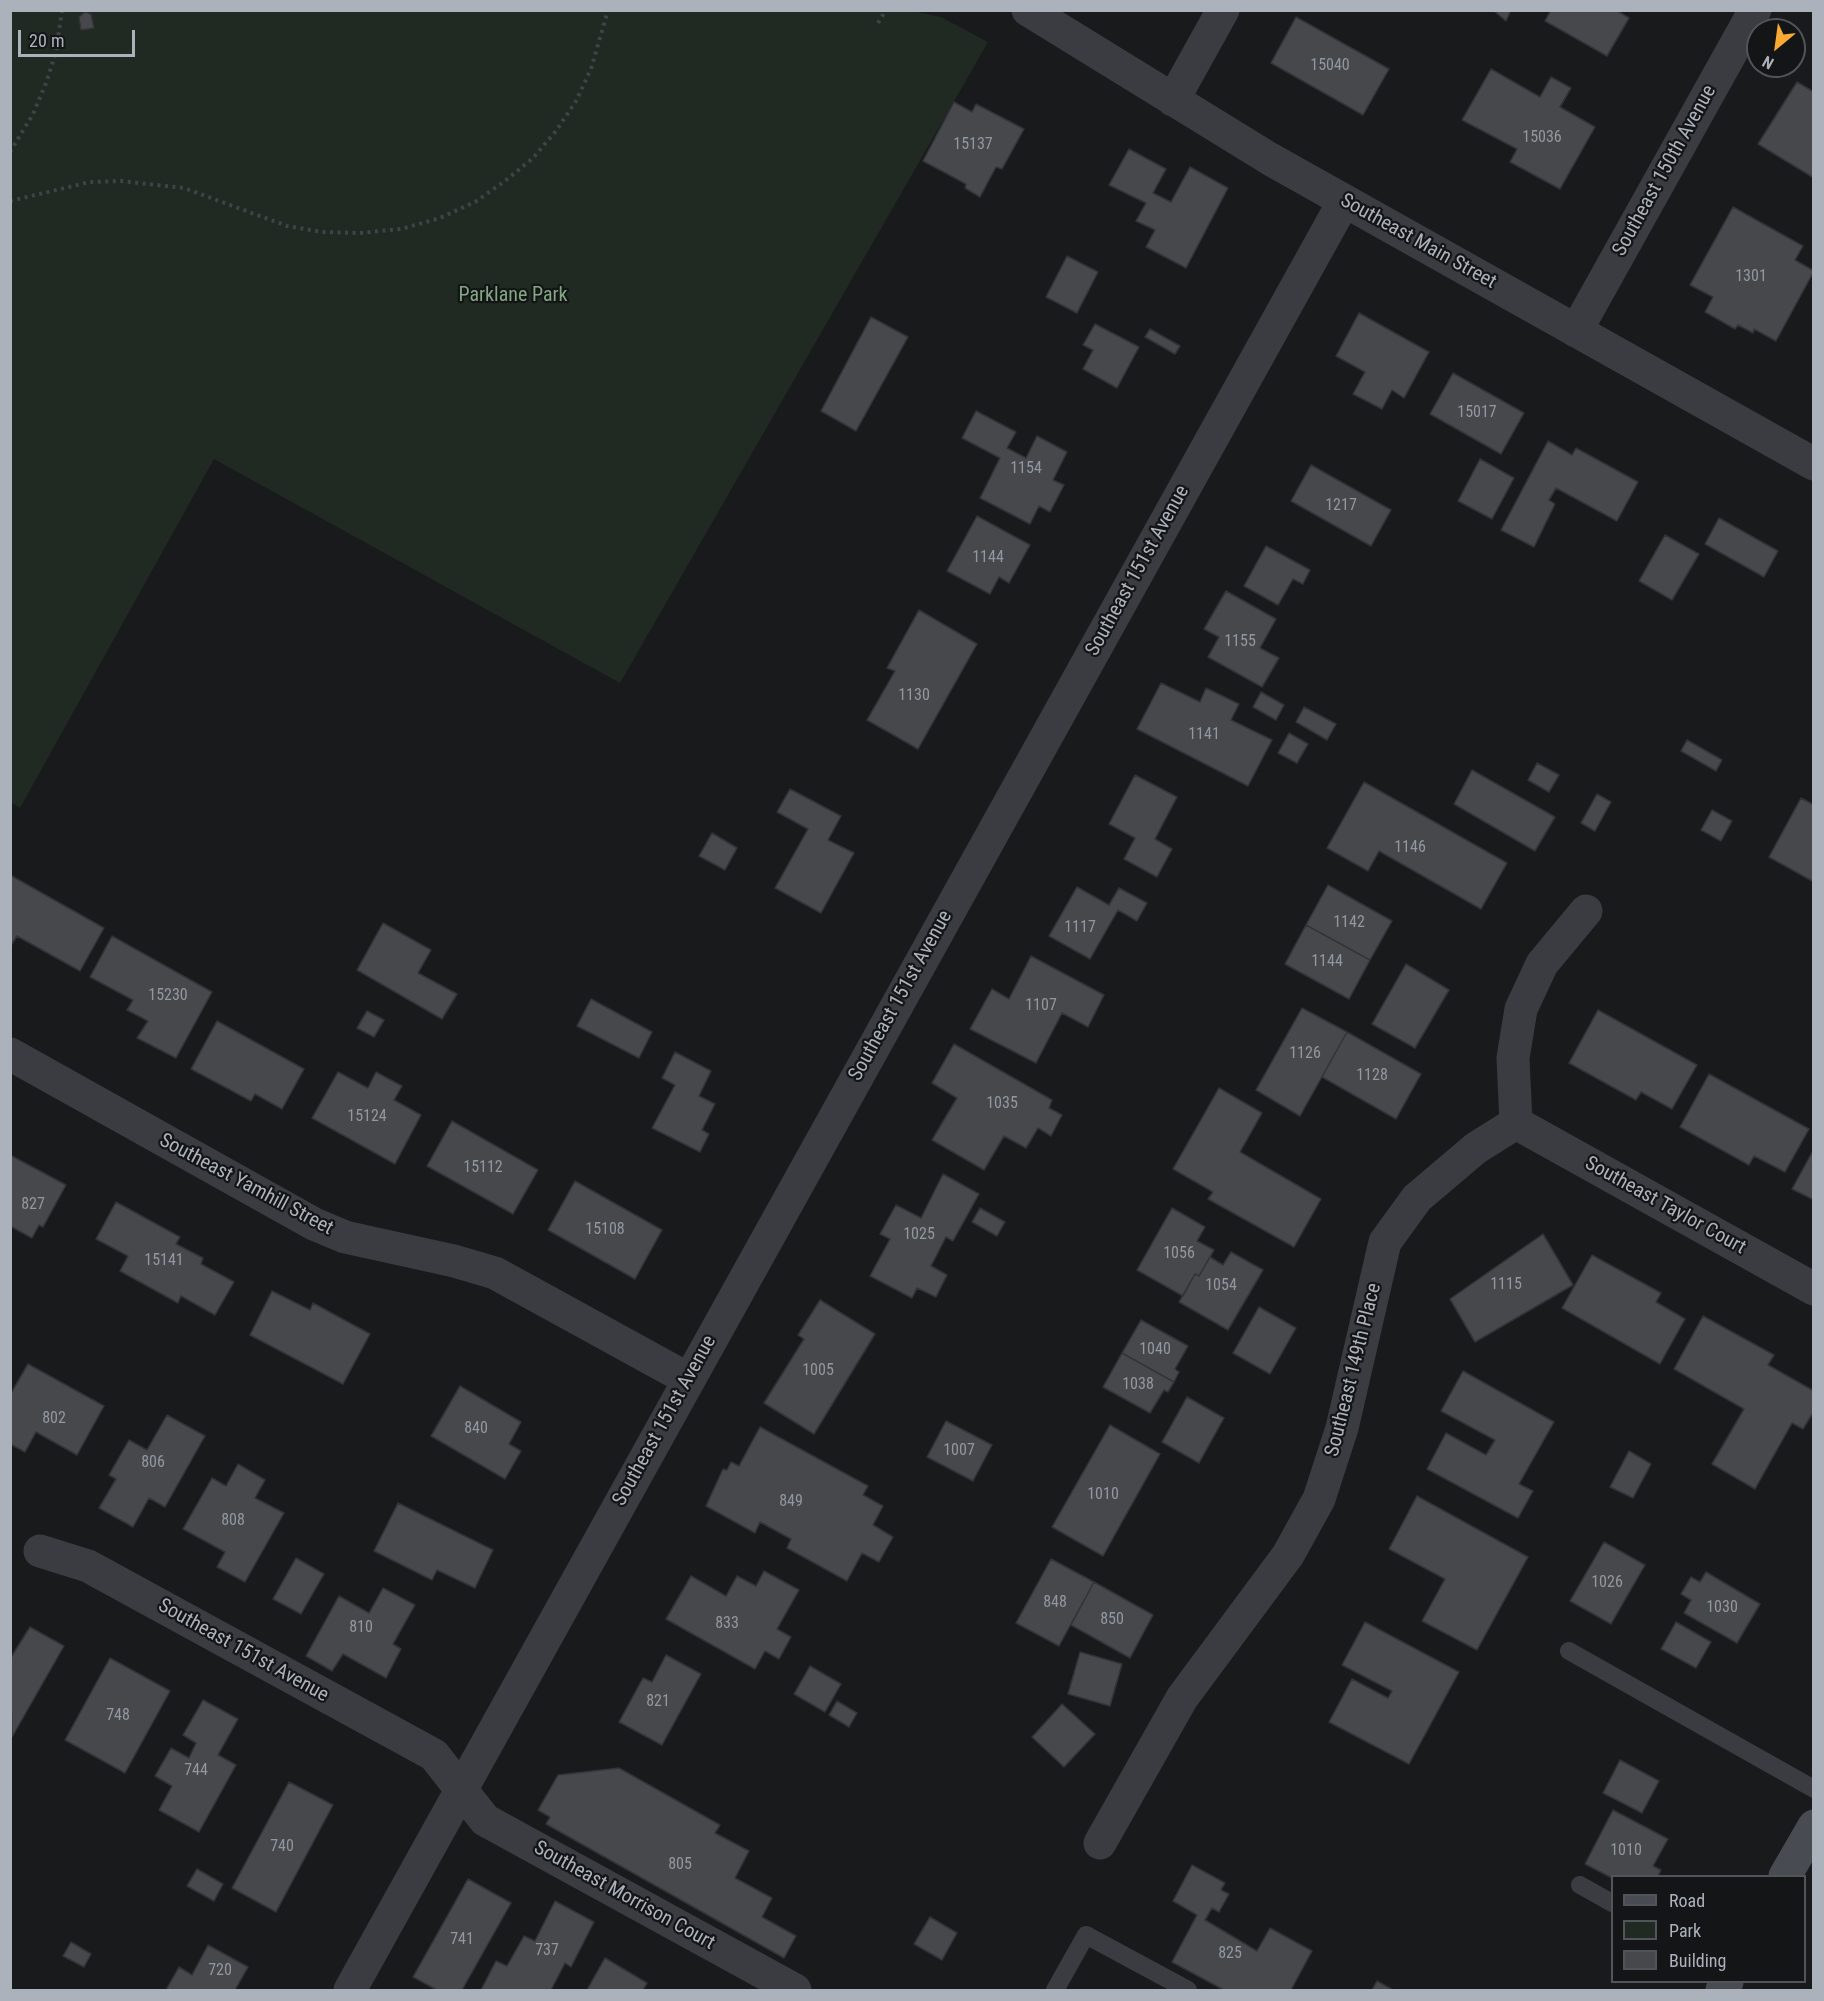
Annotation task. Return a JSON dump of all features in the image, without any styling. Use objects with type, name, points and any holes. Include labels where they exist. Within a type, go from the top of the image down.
[{"type":"main road","points":[[1786,1875],[1814,1826]]},
{"type":"street","name":"Southeast Main Street","points":[[1028,10],[1173,100],[1344,201],[1814,464]]},
{"type":"street","points":[[1173,100],[1223,10]]},
{"type":"street","name":"Southeast 150th Avenue","points":[[1576,331],[1755,10]]},
{"type":"street","name":"Southeast 151st Avenue","points":[[350,1990],[687,1379],[1344,201]]},
{"type":"street","points":[[1516,1123],[1513,1058],[1521,1009],[1542,964],[1586,911]]},
{"type":"street","name":"Southeast Yamhill Street","points":[[10,1054],[314,1224],[345,1237],[454,1260],[495,1274],[687,1379]]},
{"type":"street","name":"Southeast Taylor Court","points":[[1516,1123],[1814,1289]]},
{"type":"street","name":"Southeast 149th Place","points":[[1100,1843],[1182,1698],[1288,1555],[1319,1499],[1342,1428],[1385,1242],[1417,1198],[1476,1148],[1516,1123]]},
{"type":"street","name":"Southeast 151st Avenue","points":[[40,1551],[88,1566],[434,1755],[461,1792]]},
{"type":"street","name":"Southeast Morrison Court","points":[[461,1792],[485,1820],[795,1990]]},
{"type":"lane","points":[[1569,1651],[1814,1789]]},
{"type":"lane","points":[[1580,1885],[1611,1902]]},
{"type":"lane","points":[[1055,1990],[1086,1935],[1188,1990]]},
{"type":"path","points":[[10,152],[33,114],[46,84],[56,52],[62,10]]},
{"type":"path","points":[[10,201],[90,182],[121,181],[184,188],[287,226],[322,232],[360,233],[401,229],[440,218],[475,202],[505,181],[533,158],[556,131],[576,101],[591,69],[608,10]]},
{"type":"path","points":[[878,23],[886,10]]},
{"type":"green space","name":"Parklane Park","points":[[908,10],[941,17],[988,42],[620,683],[214,459],[20,808],[11,802],[11,11]]},
{"type":"building","points":[[1493,10],[1511,10],[1506,21]]},
{"type":"building","points":[[1551,10],[1616,10],[1629,18],[1607,56],[1545,21]]},
{"type":"building","points":[[85,12],[91,14],[94,28],[81,30],[79,17]]},
{"type":"building","points":[[1296,17],[1389,69],[1363,115],[1271,63]]},
{"type":"building","points":[[1491,69],[1540,97],[1551,77],[1571,88],[1560,107],[1595,127],[1560,189],[1510,162],[1517,149],[1462,120]]},
{"type":"building","points":[[1797,82],[1814,92],[1814,178],[1758,144]]},
{"type":"building","points":[[954,102],[972,112],[976,104],[1024,129],[1002,169],[996,167],[980,197],[965,188],[966,184],[923,161]]},
{"type":"building","points":[[1129,149],[1166,169],[1153,193],[1171,202],[1190,167],[1228,188],[1186,268],[1146,247],[1155,230],[1136,221],[1146,203],[1109,185]]},
{"type":"building","points":[[1733,207],[1803,246],[1795,260],[1814,271],[1776,341],[1754,329],[1753,333],[1738,325],[1735,329],[1705,312],[1713,297],[1690,285]]},
{"type":"building","points":[[1067,256],[1098,272],[1077,313],[1046,297]]},
{"type":"building","points":[[1359,313],[1429,352],[1404,398],[1392,390],[1382,409],[1353,394],[1365,372],[1336,356]]},
{"type":"building","points":[[871,317],[908,337],[856,431],[821,411]]},
{"type":"building","points":[[1095,324],[1139,347],[1117,388],[1083,369],[1093,350],[1083,345]]},
{"type":"building","points":[[1150,329],[1180,346],[1175,354],[1145,337]]},
{"type":"building","points":[[1453,373],[1524,413],[1501,454],[1430,414]]},
{"type":"building","points":[[976,411],[1016,432],[1007,448],[1026,458],[1037,436],[1067,452],[1053,480],[1064,485],[1050,512],[1039,506],[1030,524],[980,498],[1000,458],[962,438]]},
{"type":"building","points":[[1548,441],[1572,455],[1576,448],[1638,482],[1617,521],[1556,488],[1549,500],[1555,504],[1534,547],[1501,530]]},
{"type":"building","points":[[1480,459],[1514,478],[1492,519],[1458,501]]},
{"type":"building","points":[[1311,465],[1391,510],[1371,546],[1291,501]]},
{"type":"building","points":[[977,516],[1030,545],[1009,583],[999,577],[990,594],[947,571]]},
{"type":"building","points":[[1719,518],[1778,551],[1764,577],[1705,544]]},
{"type":"building","points":[[1665,535],[1699,554],[1672,600],[1639,581]]},
{"type":"building","points":[[1266,546],[1310,570],[1303,584],[1293,579],[1278,605],[1244,586]]},
{"type":"building","points":[[1226,591],[1276,619],[1260,648],[1279,658],[1262,687],[1208,657],[1219,637],[1204,629]]},
{"type":"building","points":[[919,610],[977,644],[918,749],[867,720],[895,671],[887,668]]},
{"type":"building","points":[[1161,683],[1200,702],[1206,688],[1239,704],[1231,720],[1272,740],[1248,786],[1137,729]]},
{"type":"building","points":[[1261,692],[1284,705],[1276,720],[1253,707]]},
{"type":"building","points":[[1304,707],[1336,724],[1327,740],[1296,722]]},
{"type":"building","points":[[1289,733],[1308,744],[1297,763],[1278,753]]},
{"type":"building","points":[[1687,740],[1722,760],[1716,771],[1681,751]]},
{"type":"building","points":[[1537,763],[1559,775],[1549,792],[1528,780]]},
{"type":"building","points":[[1472,770],[1555,817],[1535,851],[1454,804]]},
{"type":"building","points":[[1135,775],[1177,797],[1155,839],[1172,849],[1157,877],[1124,859],[1135,838],[1109,824]]},
{"type":"building","points":[[1364,782],[1507,863],[1481,909],[1379,851],[1368,871],[1327,848]]},
{"type":"building","points":[[790,789],[841,816],[828,840],[854,853],[821,913],[775,888],[808,829],[777,812]]},
{"type":"building","points":[[1597,794],[1611,802],[1595,831],[1581,823]]},
{"type":"building","points":[[1801,798],[1814,805],[1814,882],[1769,857]]},
{"type":"building","points":[[1712,810],[1732,821],[1721,841],[1701,830]]},
{"type":"building","points":[[712,833],[737,848],[725,870],[699,856]]},
{"type":"building","points":[[10,875],[104,928],[80,971],[17,936],[10,947]]},
{"type":"building","points":[[1328,885],[1392,921],[1370,960],[1306,925]]},
{"type":"building","points":[[1077,887],[1109,905],[1119,888],[1147,903],[1137,921],[1118,910],[1090,959],[1049,936]]},
{"type":"building","points":[[383,923],[431,950],[418,973],[457,994],[442,1019],[357,970]]},
{"type":"building","points":[[1306,925],[1370,960],[1349,999],[1285,964]]},
{"type":"building","points":[[112,936],[212,992],[176,1058],[137,1038],[148,1021],[127,1010],[133,1000],[90,977]]},
{"type":"building","points":[[1031,956],[1104,995],[1088,1027],[1062,1013],[1036,1063],[970,1029],[992,989],[1009,999]]},
{"type":"building","points":[[1406,964],[1449,990],[1415,1048],[1372,1024]]},
{"type":"building","points":[[591,999],[652,1032],[639,1058],[577,1026]]},
{"type":"building","points":[[1302,1008],[1347,1032],[1300,1116],[1256,1090]]},
{"type":"building","points":[[1598,1010],[1697,1065],[1672,1109],[1641,1092],[1636,1100],[1569,1063]]},
{"type":"building","points":[[367,1011],[384,1020],[374,1037],[357,1028]]},
{"type":"building","points":[[217,1021],[304,1069],[282,1109],[255,1094],[251,1101],[191,1069]]},
{"type":"building","points":[[1347,1032],[1421,1074],[1396,1119],[1322,1077]]},
{"type":"building","points":[[954,1044],[1052,1100],[1049,1108],[1062,1115],[1051,1136],[1038,1128],[1026,1148],[1004,1136],[984,1170],[932,1140],[957,1098],[932,1083]]},
{"type":"building","points":[[675,1052],[711,1071],[699,1096],[715,1104],[702,1130],[709,1134],[700,1152],[652,1128],[675,1085],[662,1078]]},
{"type":"building","points":[[338,1072],[368,1088],[376,1072],[402,1086],[394,1100],[421,1115],[395,1164],[312,1118]]},
{"type":"building","points":[[1709,1074],[1809,1129],[1785,1172],[1754,1156],[1749,1165],[1680,1127]]},
{"type":"building","points":[[1219,1088],[1262,1113],[1240,1152],[1321,1199],[1294,1247],[1208,1199],[1213,1192],[1173,1169]]},
{"type":"building","points":[[452,1121],[538,1170],[513,1214],[427,1166]]},
{"type":"building","points":[[1814,1149],[1814,1200],[1792,1189]]},
{"type":"building","points":[[10,1155],[66,1185],[43,1227],[39,1225],[32,1238],[10,1226]]},
{"type":"building","points":[[943,1174],[979,1194],[953,1241],[946,1237],[931,1266],[947,1275],[936,1297],[917,1288],[912,1298],[870,1276],[890,1239],[880,1234],[896,1205],[921,1218]]},
{"type":"building","points":[[575,1181],[662,1230],[635,1279],[548,1230]]},
{"type":"building","points":[[116,1202],[180,1237],[176,1244],[203,1258],[201,1264],[234,1282],[215,1315],[181,1296],[178,1303],[120,1271],[128,1256],[96,1239]]},
{"type":"building","points":[[980,1208],[1005,1222],[997,1236],[972,1222]]},
{"type":"building","points":[[1172,1208],[1205,1227],[1197,1241],[1214,1250],[1199,1276],[1195,1274],[1183,1296],[1137,1270]]},
{"type":"building","points":[[1543,1234],[1573,1285],[1475,1342],[1450,1299]]},
{"type":"building","points":[[1231,1252],[1263,1270],[1228,1330],[1179,1302],[1195,1274],[1199,1276],[1210,1257],[1223,1265]]},
{"type":"building","points":[[1592,1255],[1661,1293],[1656,1302],[1685,1319],[1660,1364],[1562,1308]]},
{"type":"building","points":[[272,1291],[310,1310],[313,1303],[370,1334],[343,1384],[250,1335]]},
{"type":"building","points":[[820,1300],[875,1334],[814,1434],[764,1403],[804,1339],[798,1335]]},
{"type":"building","points":[[1259,1307],[1296,1328],[1270,1374],[1233,1353]]},
{"type":"building","points":[[1703,1316],[1774,1355],[1768,1365],[1814,1391],[1814,1411],[1803,1429],[1792,1423],[1755,1489],[1712,1464],[1744,1409],[1674,1369]]},
{"type":"building","points":[[1141,1320],[1188,1346],[1175,1369],[1179,1372],[1174,1382],[1122,1353]]},
{"type":"building","points":[[1122,1353],[1174,1382],[1168,1392],[1164,1390],[1150,1413],[1103,1387]]},
{"type":"building","points":[[28,1364],[104,1406],[77,1455],[36,1432],[25,1452],[10,1444],[10,1395]]},
{"type":"building","points":[[1463,1371],[1554,1422],[1519,1484],[1533,1491],[1518,1518],[1427,1469],[1446,1433],[1486,1455],[1495,1440],[1441,1411]]},
{"type":"building","points":[[460,1386],[521,1422],[509,1444],[521,1451],[505,1479],[431,1436]]},
{"type":"building","points":[[1187,1397],[1224,1418],[1199,1463],[1162,1442]]},
{"type":"building","points":[[167,1415],[205,1436],[165,1507],[149,1498],[133,1527],[99,1508],[116,1479],[109,1475],[129,1440],[147,1450]]},
{"type":"building","points":[[946,1421],[992,1445],[973,1481],[927,1457]]},
{"type":"building","points":[[1110,1425],[1160,1454],[1103,1556],[1052,1527]]},
{"type":"building","points":[[760,1427],[868,1486],[863,1495],[883,1506],[873,1525],[893,1537],[879,1562],[862,1553],[847,1581],[787,1548],[791,1539],[760,1522],[755,1533],[706,1506],[723,1469],[727,1470],[731,1462],[739,1466]]},
{"type":"building","points":[[1629,1451],[1651,1464],[1633,1498],[1610,1487]]},
{"type":"building","points":[[238,1464],[265,1480],[255,1498],[284,1513],[245,1582],[217,1567],[225,1552],[183,1529],[212,1478],[226,1486]]},
{"type":"building","points":[[1417,1496],[1528,1557],[1477,1650],[1422,1621],[1445,1579],[1389,1549]]},
{"type":"building","points":[[398,1503],[493,1550],[475,1588],[437,1570],[432,1580],[374,1551]]},
{"type":"building","points":[[1604,1542],[1645,1565],[1611,1624],[1570,1601]]},
{"type":"building","points":[[296,1558],[324,1574],[301,1614],[273,1599]]},
{"type":"building","points":[[1051,1559],[1094,1582],[1059,1646],[1016,1623]]},
{"type":"building","points":[[764,1571],[799,1590],[777,1629],[791,1637],[779,1659],[765,1651],[755,1669],[666,1619],[691,1576],[726,1596],[737,1576],[756,1586]]},
{"type":"building","points":[[1706,1572],[1760,1604],[1737,1643],[1684,1613],[1691,1600],[1681,1594],[1691,1577],[1700,1582]]},
{"type":"building","points":[[1094,1582],[1153,1615],[1130,1658],[1071,1625]]},
{"type":"building","points":[[383,1588],[415,1605],[393,1644],[401,1649],[386,1678],[343,1654],[332,1671],[306,1656],[339,1596],[369,1613]]},
{"type":"building","points":[[1365,1622],[1459,1672],[1409,1764],[1329,1722],[1352,1679],[1388,1698],[1392,1691],[1342,1665]]},
{"type":"building","points":[[1676,1622],[1711,1642],[1696,1668],[1661,1649]]},
{"type":"building","points":[[30,1627],[64,1646],[12,1737],[10,1659]]},
{"type":"building","points":[[1080,1652],[1122,1664],[1110,1706],[1068,1694]]},
{"type":"building","points":[[666,1655],[701,1674],[662,1745],[619,1722],[643,1678],[652,1682]]},
{"type":"building","points":[[110,1658],[170,1691],[125,1773],[65,1740]]},
{"type":"building","points":[[810,1666],[841,1684],[825,1712],[794,1694]]},
{"type":"building","points":[[203,1700],[238,1719],[218,1755],[236,1765],[199,1832],[159,1810],[172,1786],[155,1776],[171,1748],[189,1758],[196,1743],[183,1735]]},
{"type":"building","points":[[837,1701],[857,1713],[849,1727],[829,1715]]},
{"type":"building","points":[[1062,1704],[1095,1734],[1064,1767],[1032,1737]]},
{"type":"building","points":[[1620,1760],[1659,1781],[1642,1813],[1603,1793]]},
{"type":"building","points":[[619,1768],[720,1825],[715,1833],[749,1851],[735,1878],[772,1898],[762,1917],[796,1936],[784,1958],[546,1824],[550,1817],[538,1810],[558,1775]]},
{"type":"building","points":[[289,1782],[333,1805],[276,1912],[232,1888]]},
{"type":"building","points":[[1613,1810],[1668,1839],[1653,1866],[1661,1870],[1658,1875],[1611,1875],[1611,1877],[1585,1864]]},
{"type":"building","points":[[1192,1865],[1225,1883],[1221,1890],[1229,1894],[1219,1912],[1212,1908],[1205,1920],[1257,1951],[1270,1928],[1312,1951],[1291,1990],[1224,1990],[1172,1962],[1197,1915],[1173,1901]]},
{"type":"building","points":[[197,1869],[223,1884],[214,1901],[187,1886]]},
{"type":"building","points":[[468,1879],[511,1903],[462,1990],[437,1990],[413,1977]]},
{"type":"building","points":[[555,1901],[594,1922],[571,1967],[565,1963],[551,1990],[481,1990],[496,1961],[507,1966],[524,1936],[535,1941]]},
{"type":"building","points":[[930,1917],[957,1933],[942,1960],[914,1944]]},
{"type":"building","points":[[71,1942],[91,1954],[84,1967],[63,1956]]},
{"type":"building","points":[[208,1945],[248,1967],[235,1990],[166,1990],[179,1967],[192,1975]]},
{"type":"building","points":[[605,1958],[647,1983],[643,1990],[587,1990]]},
{"type":"building","points":[[1377,1981],[1393,1990],[1372,1990]]}]
